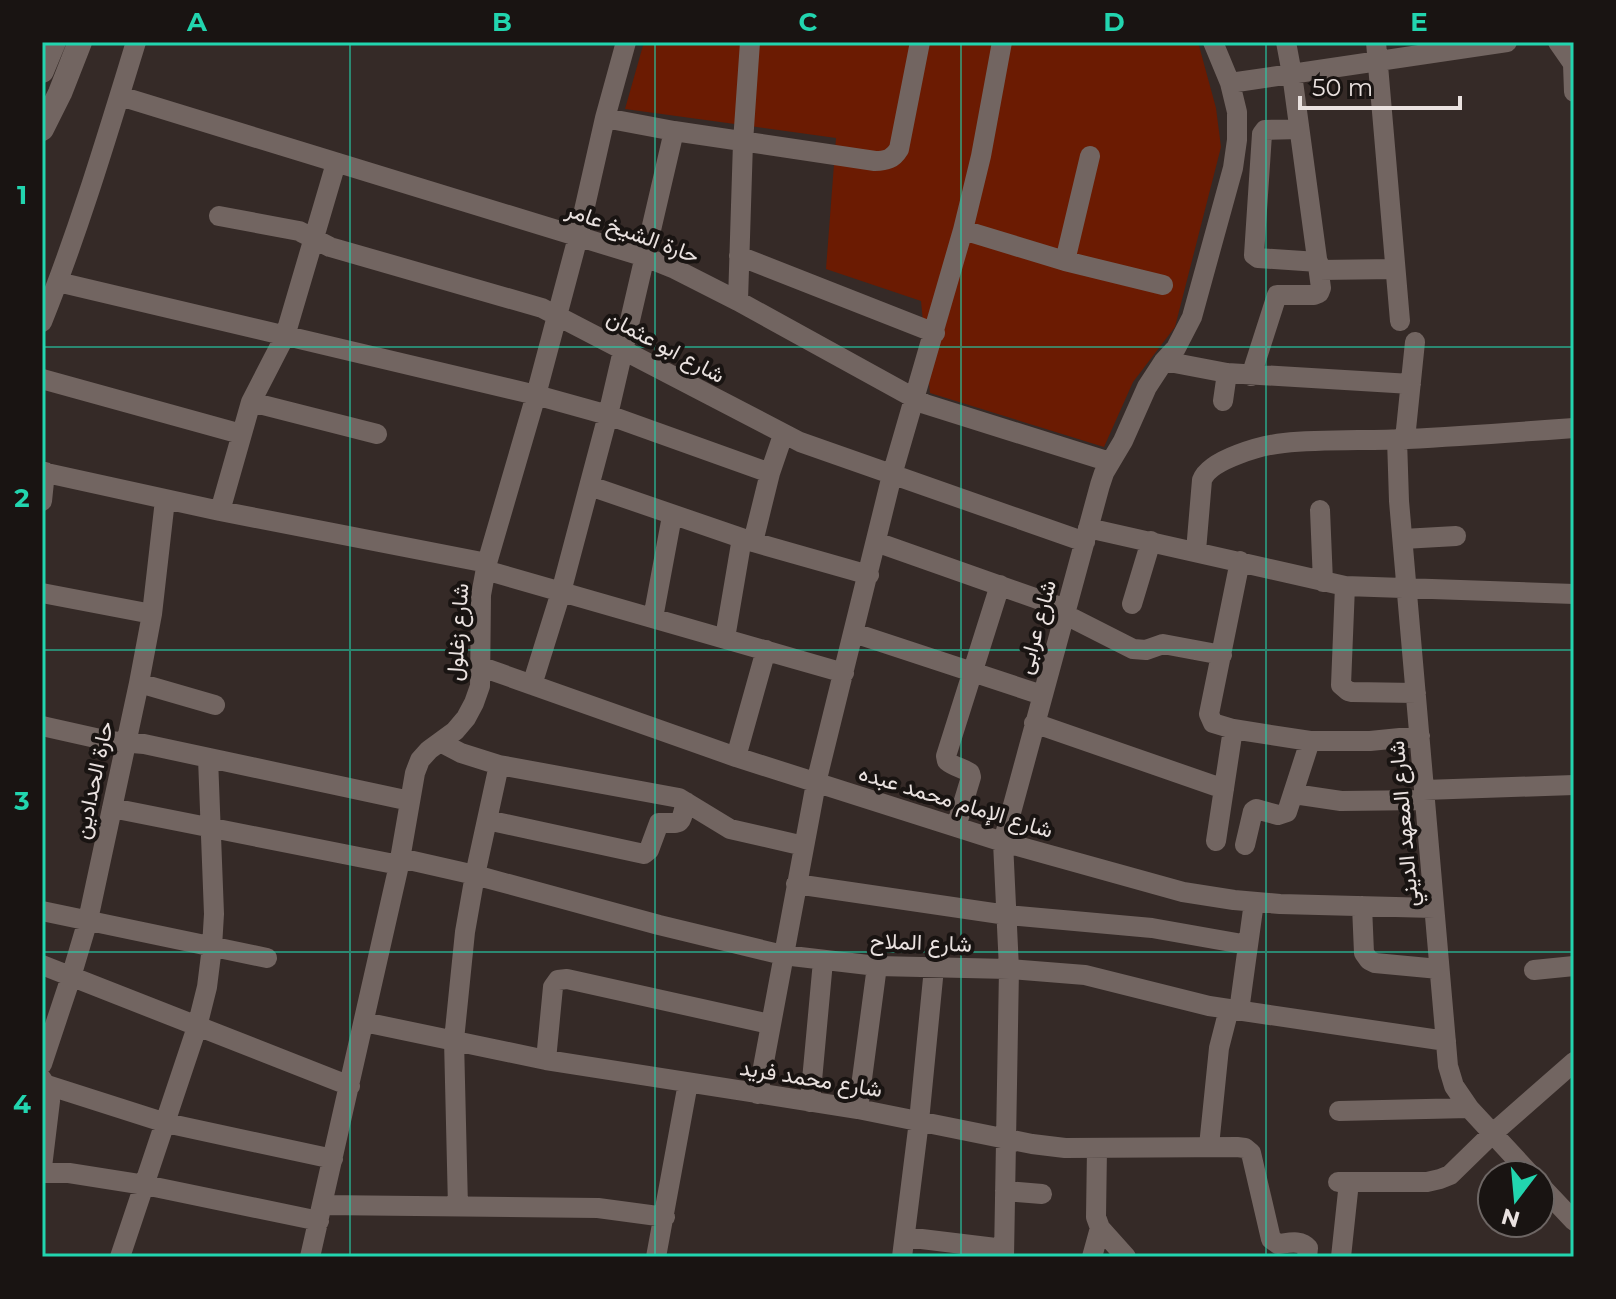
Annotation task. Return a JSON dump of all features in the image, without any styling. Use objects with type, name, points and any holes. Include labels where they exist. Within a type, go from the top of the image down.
[{"type":"main road","points":[[42,71],[54,42]]},
{"type":"main road","points":[[42,129],[80,42]]},
{"type":"street","points":[[42,322],[58,282],[136,42]]},
{"type":"street","name":"شارع زغلول","points":[[310,1257],[400,861],[415,773],[420,760],[429,750],[455,731],[466,718],[480,686],[481,595],[486,566],[536,395],[626,42]]},
{"type":"street","points":[[738,301],[750,42]]},
{"type":"street","points":[[605,118],[743,142],[886,161],[895,156],[899,149],[920,42]]},
{"type":"street","points":[[758,1094],[816,783],[892,475],[963,230],[981,156],[1002,42]]},
{"type":"street","name":"شارع عرابى","points":[[1004,1253],[1009,969],[1003,842],[1100,485],[1147,387],[1176,348],[1192,317],[1233,168],[1237,112],[1230,83],[1213,42]]},
{"type":"street","points":[[1251,376],[1277,295],[1314,295],[1321,288],[1286,42]]},
{"type":"street","points":[[1230,83],[1292,74],[1377,51],[1507,42]]},
{"type":"street","points":[[1377,51],[1400,321]]},
{"type":"street","points":[[1567,52],[1574,92]]},
{"type":"street","name":"حارة الشيخ عامر","points":[[120,96],[645,257],[738,301],[925,404],[1110,462]]},
{"type":"street","points":[[1299,129],[1265,130],[1262,134],[1254,255],[1318,266],[1395,269]]},
{"type":"street","points":[[532,685],[590,486],[674,131]]},
{"type":"street","points":[[1065,261],[1090,156]]},
{"type":"street","points":[[220,511],[251,402],[285,336],[336,163]]},
{"type":"street","name":"شارع ابو عثمان","points":[[219,216],[299,231],[322,244],[526,303],[557,316],[783,435],[892,475],[1086,535],[1151,541],[1345,586],[1574,594]]},
{"type":"street","points":[[963,230],[1065,261],[1163,285]]},
{"type":"street","points":[[739,256],[935,333]]},
{"type":"street","points":[[58,282],[536,395],[608,415],[770,473]]},
{"type":"street","name":"شارع المعهد الديني","points":[[1415,342],[1401,439],[1403,539],[1448,1066],[1454,1086],[1469,1108],[1516,1159]]},
{"type":"street","points":[[1164,361],[1251,376],[1411,384]]},
{"type":"street","points":[[1223,401],[1227,373]]},
{"type":"street","points":[[42,379],[241,434]]},
{"type":"street","points":[[251,402],[377,434]]},
{"type":"street","points":[[1196,551],[1205,473],[1221,462],[1249,451],[1283,443],[1574,428]]},
{"type":"street","points":[[725,638],[747,540],[783,435]]},
{"type":"street","points":[[42,501],[44,472],[486,566],[561,592],[844,673]]},
{"type":"street","points":[[590,486],[747,540],[869,575]]},
{"type":"street","name":"حارة الحدادين","points":[[42,1170],[50,1101],[43,1076],[88,920],[139,683],[152,614],[165,500]]},
{"type":"street","points":[[1320,510],[1323,582]]},
{"type":"street","points":[[653,618],[672,516]]},
{"type":"street","points":[[1403,539],[1456,536]]},
{"type":"street","points":[[1132,604],[1151,541]]},
{"type":"street","points":[[876,542],[1000,585],[1065,612],[1133,649],[1168,645],[1222,655]]},
{"type":"street","points":[[1240,561],[1210,719],[1218,726],[1310,741],[1370,741],[1420,736]]},
{"type":"street","points":[[956,827],[971,777],[965,769],[951,765],[946,756],[1000,585]]},
{"type":"street","points":[[1345,586],[1341,685],[1352,692],[1416,693]]},
{"type":"street","points":[[42,593],[152,614]]},
{"type":"street","points":[[854,633],[1042,695]]},
{"type":"street","points":[[736,757],[766,650]]},
{"type":"street","name":"شارع الإمام محمد عبده","points":[[479,666],[816,783],[1003,842],[1183,892],[1254,902],[1434,908]]},
{"type":"street","points":[[139,683],[215,705]]},
{"type":"street","points":[[1034,723],[1224,789]]},
{"type":"street","points":[[42,726],[410,801]]},
{"type":"street","points":[[1216,841],[1233,729]]},
{"type":"street","points":[[1245,845],[1253,811],[1259,808],[1278,815],[1287,812],[1310,741]]},
{"type":"street","points":[[440,742],[461,753],[499,765],[679,798],[730,829],[804,846]]},
{"type":"street","points":[[120,1257],[197,1027],[207,987],[213,903],[208,758]]},
{"type":"street","points":[[458,1207],[454,1040],[465,932],[499,765]]},
{"type":"street","points":[[1294,794],[1341,801],[1574,785]]},
{"type":"street","points":[[487,820],[644,854],[649,850],[659,823],[674,824],[681,820],[686,802]]},
{"type":"street","name":"شارع الملاح","points":[[112,808],[475,875],[783,955],[877,966],[1009,969],[1085,975],[1234,1010],[1446,1041]]},
{"type":"street","points":[[796,884],[1007,915],[1152,928],[1248,945]]},
{"type":"street","points":[[1209,1146],[1219,1048],[1234,1010],[1254,902]]},
{"type":"street","points":[[1362,906],[1364,953],[1369,960],[1439,969]]},
{"type":"street","points":[[42,911],[267,958]]},
{"type":"street","points":[[810,1102],[823,961]]},
{"type":"street","points":[[42,965],[350,1086]]},
{"type":"street","points":[[858,1109],[877,966]]},
{"type":"street","points":[[1534,970],[1574,966]]},
{"type":"street","points":[[934,968],[904,1247],[1004,1253]]},
{"type":"street","points":[[546,1060],[553,987],[558,980],[567,979],[770,1024]]},
{"type":"street","name":"شارع محمد فريد","points":[[364,1022],[546,1060],[858,1109],[1065,1148],[1245,1148],[1251,1153],[1271,1239],[1278,1244],[1304,1243],[1308,1248],[1307,1257]]},
{"type":"street","points":[[1341,1257],[1344,1182],[1427,1182],[1450,1175],[1574,1062]]},
{"type":"street","points":[[43,1076],[166,1123],[333,1159]]},
{"type":"street","points":[[656,1257],[688,1083]]},
{"type":"street","points":[[1339,1111],[1469,1108]]},
{"type":"street","points":[[1097,1148],[1096,1217],[1100,1228],[1126,1257]]},
{"type":"street","points":[[42,1170],[320,1213],[458,1207],[598,1208],[665,1217]]},
{"type":"street","points":[[1005,1191],[1042,1194]]},
{"type":"street","points":[[1556,1202],[1574,1221]]},
{"type":"street","points":[[1092,1257],[1100,1228]]},
{"type":"shaded area","points":[[644,42],[1198,42],[1216,108],[1221,147],[1175,327],[1133,382],[1104,447],[930,393],[921,301],[826,269],[836,138],[625,109]]}]
